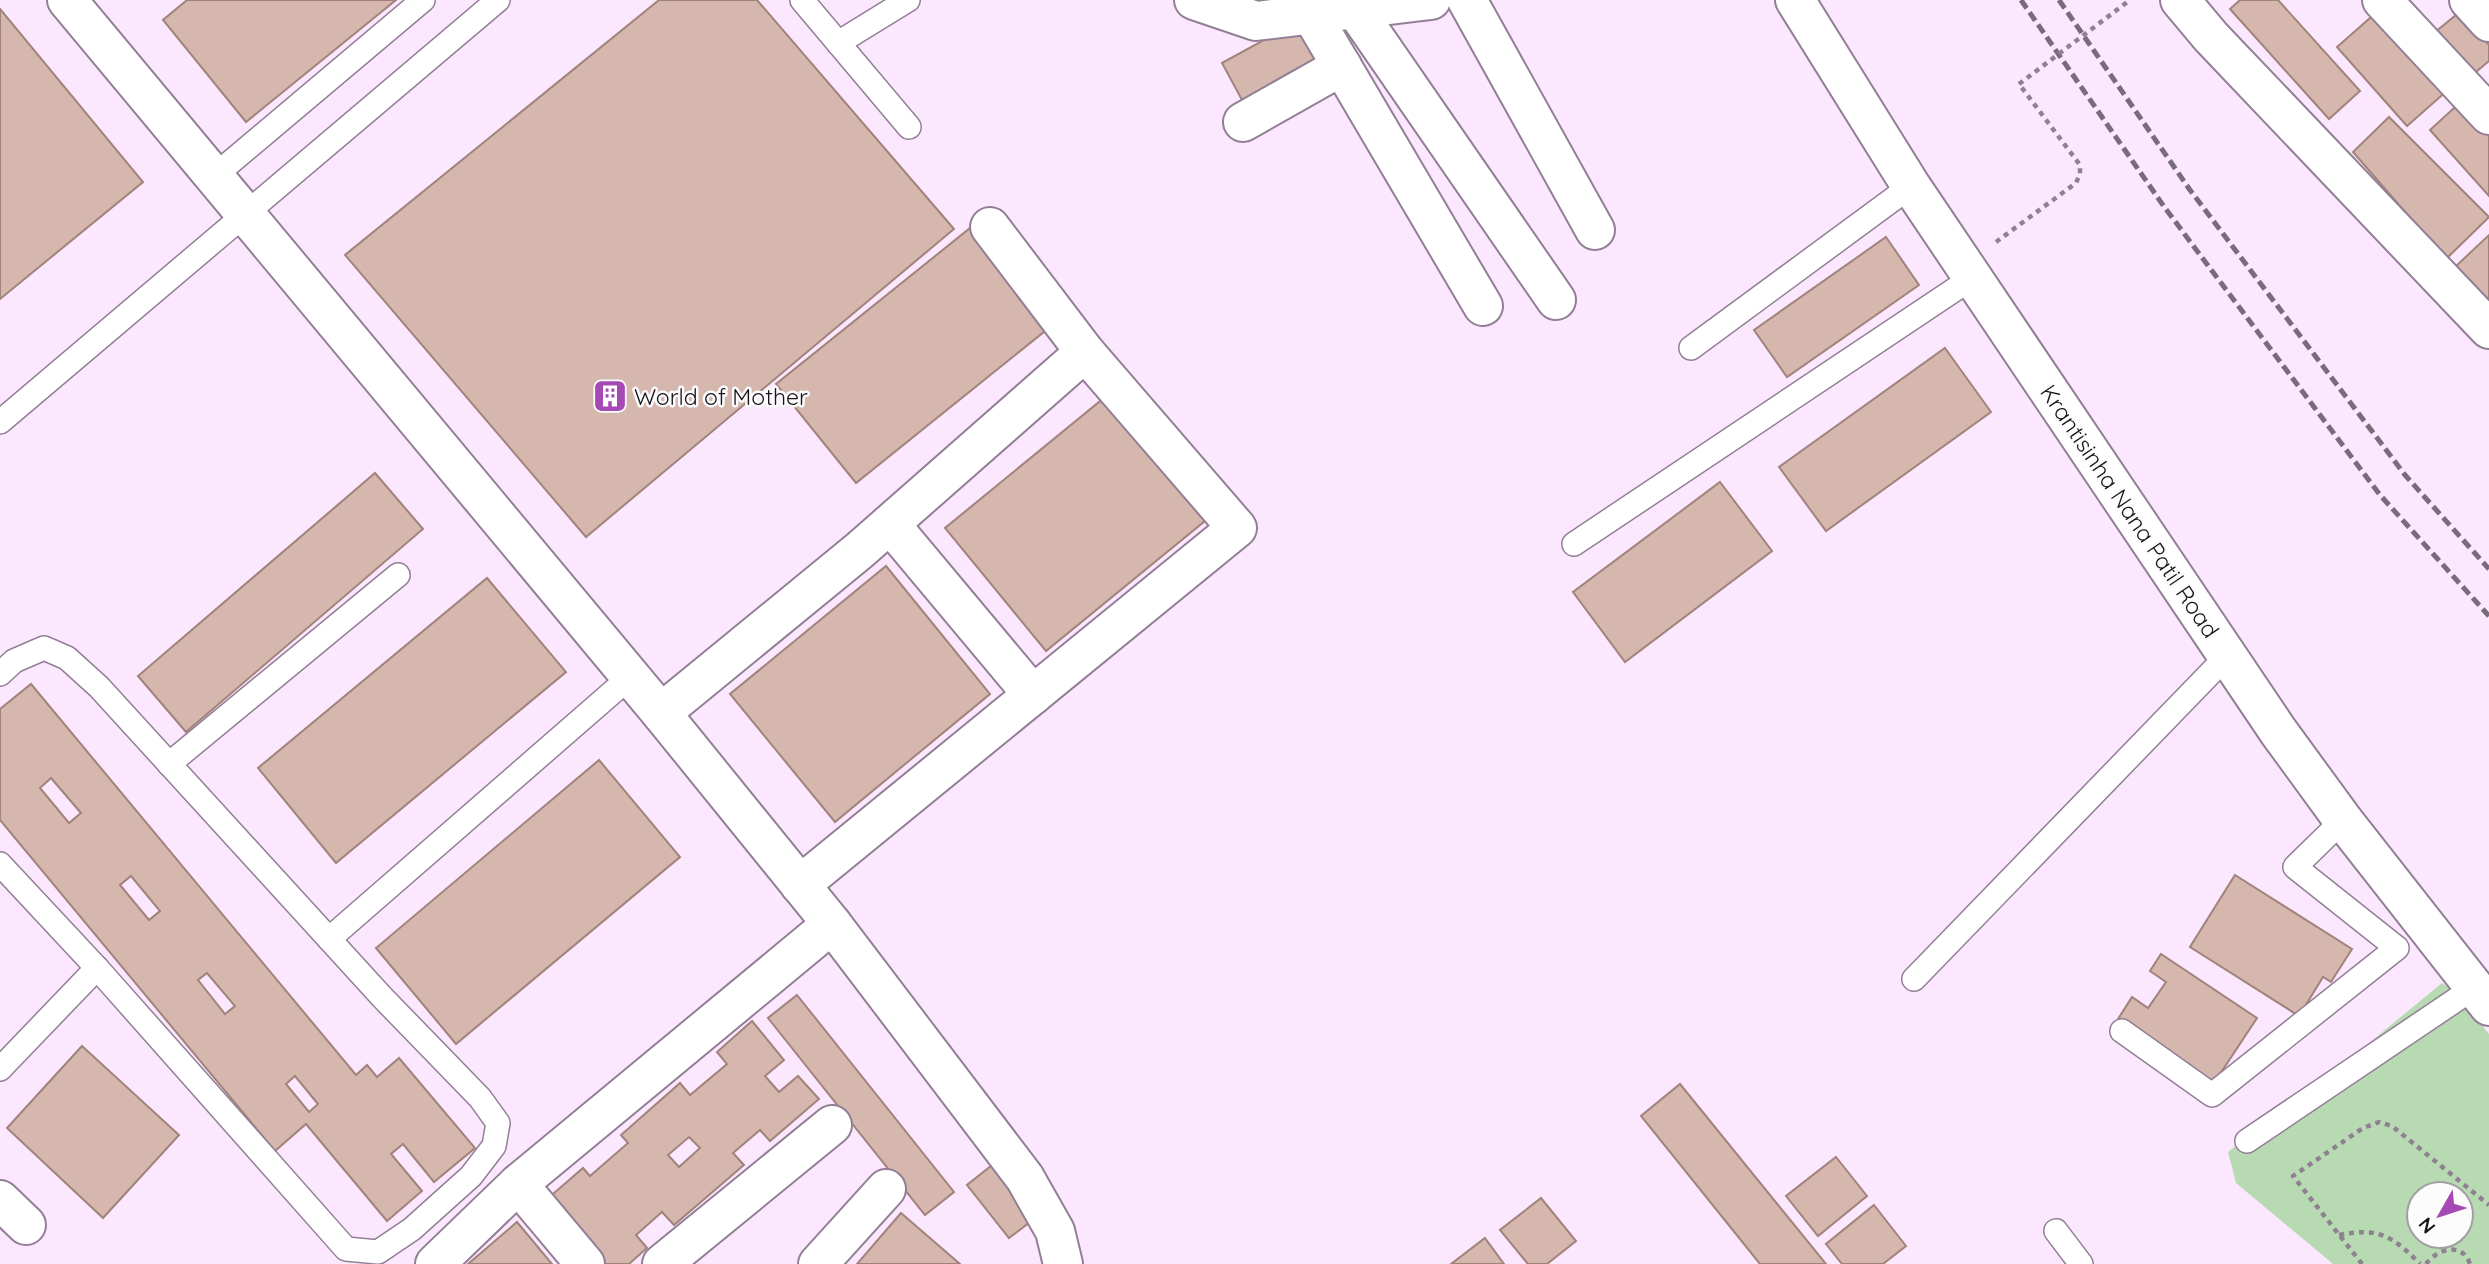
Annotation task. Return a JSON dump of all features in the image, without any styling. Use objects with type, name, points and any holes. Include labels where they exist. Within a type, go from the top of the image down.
[{"type":"street","points":[[67,0],[661,713],[832,924],[1024,1178],[1055,1231],[1063,1264]]},
{"type":"street","points":[[1194,0],[1256,21],[1431,0]]},
{"type":"street","points":[[1467,0],[1595,230]]},
{"type":"street","name":"Krantisinha Nana Patil Road","points":[[1795,0],[1911,186],[2278,731],[2343,820],[2482,996]]},
{"type":"street","points":[[2180,0],[2211,37],[2489,329]]},
{"type":"street","points":[[2382,0],[2489,115]]},
{"type":"street","points":[[2469,0],[2489,22]]},
{"type":"street","points":[[1355,9],[1556,300]]},
{"type":"street","points":[[1311,15],[1483,306]]},
{"type":"street","points":[[1243,122],[1342,66]]},
{"type":"street","points":[[800,885],[1237,528],[1085,352],[990,227]]},
{"type":"street","points":[[661,713],[890,524],[1085,352]]},
{"type":"street","points":[[890,524],[1034,695]]},
{"type":"street","points":[[435,1264],[518,1184],[832,924]]},
{"type":"street","points":[[662,1264],[832,1125]]},
{"type":"street","points":[[518,1184],[584,1264]]},
{"type":"street","points":[[818,1264],[886,1189]]},
{"type":"lane","points":[[213,177],[423,0]]},
{"type":"lane","points":[[0,422],[498,0]]},
{"type":"lane","points":[[802,0],[909,127]]},
{"type":"lane","points":[[838,43],[908,0]]},
{"type":"lane","points":[[1691,348],[1911,186]]},
{"type":"lane","points":[[1574,544],[1968,271]]},
{"type":"lane","points":[[169,764],[398,575]]},
{"type":"lane","points":[[0,674],[14,661],[44,648],[67,658],[99,687],[329,939],[480,1098],[498,1123],[494,1146],[471,1176],[412,1229],[378,1252],[346,1249],[97,968],[0,864]]},
{"type":"lane","points":[[1914,979],[2228,655]]},
{"type":"lane","points":[[329,939],[630,677]]},
{"type":"lane","points":[[2122,1031],[2212,1095],[2397,948],[2295,867],[2343,820]]},
{"type":"lane","points":[[0,1069],[97,968]]},
{"type":"lane","points":[[2247,1141],[2482,996]]},
{"type":"lane","points":[[2056,1231],[2081,1264]]},
{"type":"path","points":[[1968,271],[2076,183],[2081,174],[2080,165],[2019,85],[2130,0]]},
{"type":"path","points":[[2362,1264],[2293,1176],[2363,1128],[2379,1122],[2392,1126],[2489,1205]]},
{"type":"path","points":[[2339,1235],[2357,1231],[2387,1236],[2401,1244],[2420,1264]]},
{"type":"path","points":[[2426,1264],[2431,1257],[2450,1249],[2459,1250],[2470,1264]]},
{"type":"green space","points":[[2442,983],[2452,989],[2489,1034],[2489,1264],[2333,1264],[2236,1183],[2228,1152],[2294,1099],[2340,1067]]},
{"type":"building","points":[[187,0],[396,0],[246,122],[163,20]]},
{"type":"building","name":"World of Mother","points":[[659,0],[757,0],[954,229],[586,537],[345,255]]},
{"type":"building","points":[[2240,0],[2278,0],[2360,91],[2329,119],[2230,9]]},
{"type":"building","points":[[0,9],[143,182],[0,299]]},
{"type":"building","points":[[2378,11],[2449,89],[2407,126],[2337,47]]},
{"type":"building","points":[[2461,11],[2489,45],[2489,61],[2470,77],[2434,33]]},
{"type":"building","points":[[1295,23],[1315,60],[1242,100],[1222,63]]},
{"type":"building","points":[[2465,98],[2489,125],[2489,196],[2430,130]]},
{"type":"building","points":[[2389,117],[2489,217],[2446,259],[2353,152]]},
{"type":"building","points":[[975,224],[1055,323],[856,483],[776,384]]},
{"type":"building","points":[[2489,235],[2489,307],[2454,268]]},
{"type":"building","points":[[1886,237],[1919,285],[1787,377],[1754,330]]},
{"type":"building","points":[[1945,348],[1991,412],[1826,531],[1779,467]]},
{"type":"building","points":[[1110,393],[1211,516],[1046,651],[945,528]]},
{"type":"building","points":[[375,473],[423,529],[186,732],[138,676]]},
{"type":"building","points":[[1720,482],[1772,551],[1625,662],[1573,592]]},
{"type":"building","points":[[886,566],[990,694],[835,822],[730,694]]},
{"type":"building","points":[[487,578],[566,672],[336,863],[258,768]]},
{"type":"building","points":[[31,684],[356,1075],[367,1065],[377,1077],[399,1058],[475,1148],[434,1182],[403,1144],[391,1154],[422,1191],[387,1221],[306,1124],[275,1151],[0,820],[0,709]],"holes":[[[51,778],[81,813],[69,823],[40,788]],[[131,876],[160,911],[149,920],[120,885]],[[207,973],[235,1006],[225,1014],[198,980]],[[295,1076],[318,1104],[309,1112],[286,1084]]]},
{"type":"building","points":[[599,760],[680,857],[456,1044],[376,948]]},
{"type":"building","points":[[2235,875],[2352,949],[2331,982],[2323,977],[2299,1016],[2190,947]]},
{"type":"building","points":[[2161,954],[2257,1018],[2214,1083],[2118,1019],[2132,997],[2148,1008],[2166,982],[2150,971]]},
{"type":"building","points":[[797,995],[954,1192],[925,1215],[768,1018]]},
{"type":"building","points":[[752,1021],[784,1060],[765,1076],[779,1092],[798,1076],[819,1099],[770,1141],[760,1130],[733,1153],[744,1165],[674,1225],[662,1212],[636,1235],[647,1248],[629,1264],[601,1264],[546,1200],[583,1168],[590,1176],[628,1143],[621,1135],[680,1083],[690,1095],[727,1064],[717,1052]],"holes":[[[689,1137],[700,1148],[679,1167],[668,1155]]]},
{"type":"building","points":[[82,1046],[179,1135],[103,1218],[7,1128]]},
{"type":"building","points":[[1680,1084],[1826,1264],[1760,1264],[1641,1116]]},
{"type":"building","points":[[1836,1157],[1867,1196],[1818,1236],[1786,1196]]},
{"type":"building","points":[[991,1166],[1034,1219],[1009,1238],[967,1185]]},
{"type":"building","points":[[1541,1198],[1576,1241],[1547,1264],[1528,1264],[1500,1230]]},
{"type":"building","points":[[1874,1205],[1906,1246],[1883,1264],[1842,1264],[1826,1244]]},
{"type":"building","points":[[901,1213],[960,1264],[857,1264]]},
{"type":"building","points":[[517,1222],[552,1264],[468,1264]]},
{"type":"building","points":[[1485,1238],[1504,1264],[1451,1264]]},
{"type":"railway","points":[[2021,0],[2165,208],[2380,495],[2489,616]]},
{"type":"railway","points":[[2059,0],[2190,190],[2405,475],[2489,569]]},
{"type":"place","name":"World of Mother","points":[[610,396]]}]
